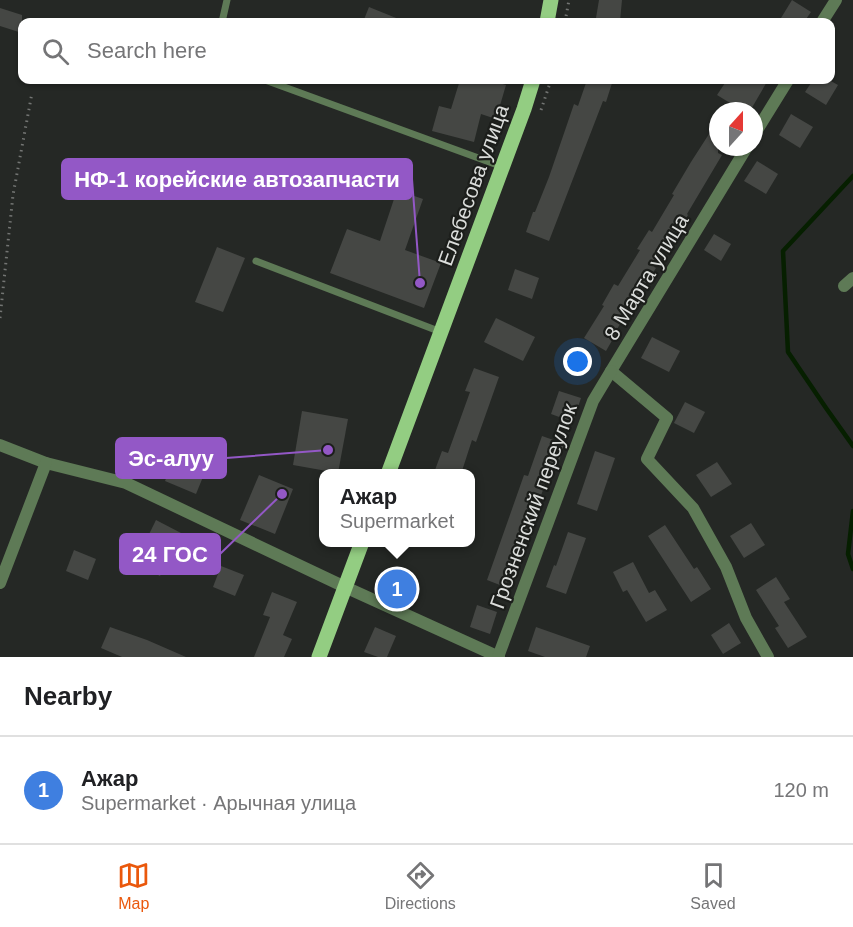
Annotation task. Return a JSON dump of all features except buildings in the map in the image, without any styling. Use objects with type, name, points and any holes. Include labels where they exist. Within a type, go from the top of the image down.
[{"type":"main road","points":[[548,18],[551,0]]},
{"type":"main road","name":"Елебесова улица","points":[[390,469],[532,84]]},
{"type":"main road","points":[[319,657],[360,547]]},
{"type":"street","points":[[825,18],[836,0]]},
{"type":"street","points":[[763,120],[786,84]]},
{"type":"street","name":"8 Марта улица","points":[[742,156],[611,371],[667,418],[647,459],[693,508],[726,567],[746,618],[768,657]]},
{"type":"street","name":"Грозненский переулок","points":[[498,657],[593,401],[611,371]]},
{"type":"street","points":[[0,445],[46,463],[126,483],[498,657]]},
{"type":"street","points":[[0,583],[46,463]]},
{"type":"lane","points":[[223,18],[227,0]]},
{"type":"lane","points":[[276,84],[503,166]]},
{"type":"lane","points":[[256,261],[441,333]]},
{"type":"path","points":[[566,18],[569,0]]},
{"type":"path","points":[[0,318],[13,195],[32,93]]},
{"type":"waterway","points":[[853,176],[783,251],[788,352],[853,446]]},
{"type":"waterway","points":[[853,511],[848,554],[853,569]]},
{"type":"place","name":"НФ-1 корейские автозапчасти","points":[[420,283]]},
{"type":"place","name":"Эс-алуу","points":[[328,450]]},
{"type":"place","name":"24 ГОС","points":[[282,494]]},
{"type":"place","name":"Ажар","points":[[397,589]]}]
